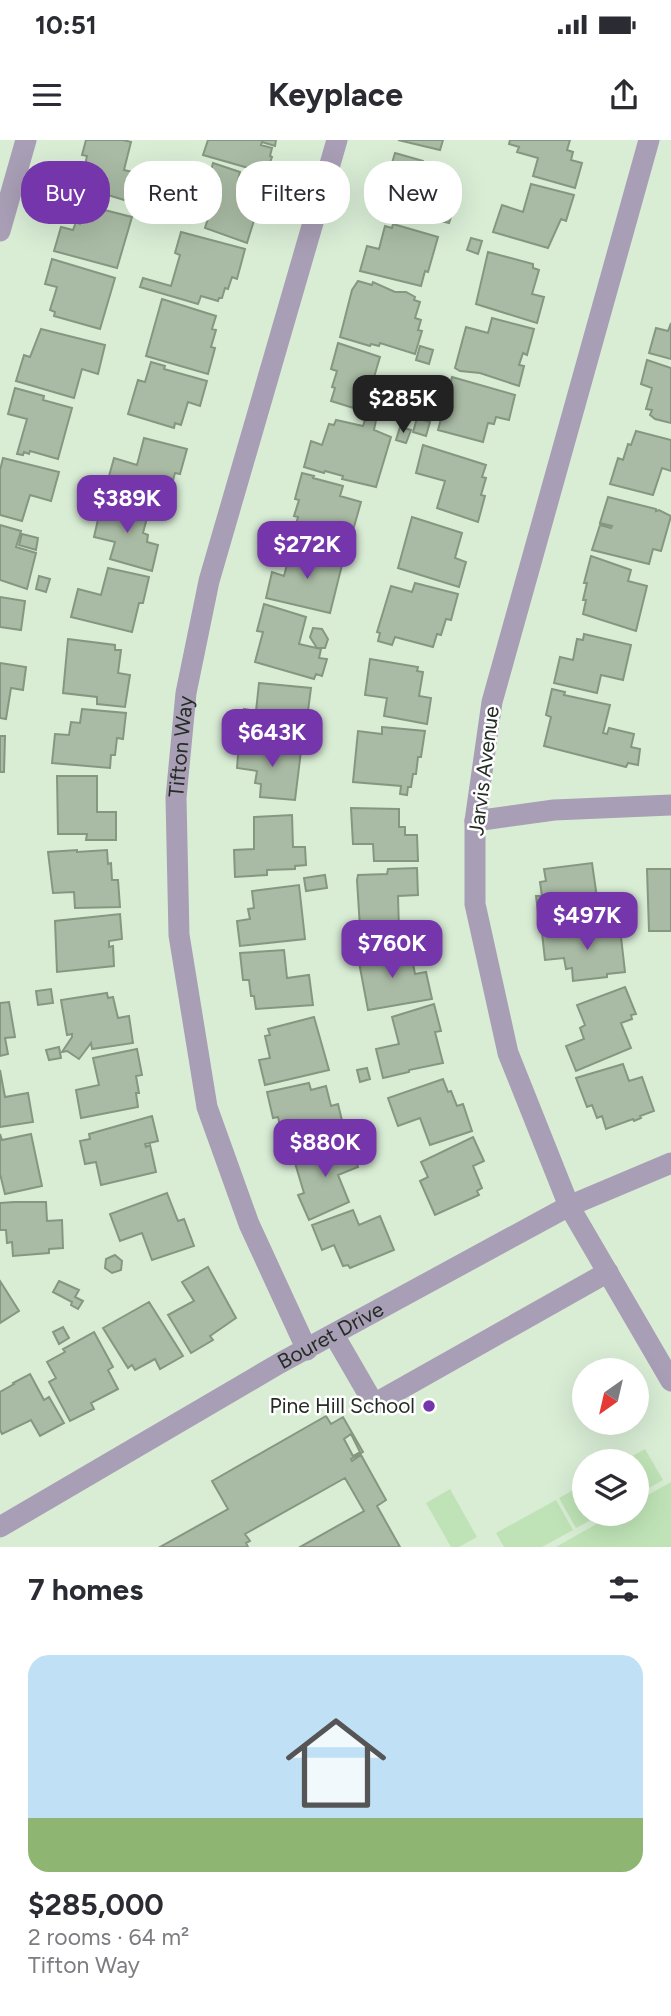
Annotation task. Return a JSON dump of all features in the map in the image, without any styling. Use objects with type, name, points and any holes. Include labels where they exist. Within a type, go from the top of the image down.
[{"type":"street","points":[[0,231],[26,140]]},
{"type":"street","name":"Tifton Way","points":[[307,1350],[249,1224],[208,1107],[179,935],[176,798],[186,693],[209,581],[337,140]]},
{"type":"street","name":"Jarvis Avenue","points":[[649,140],[492,702],[475,821],[475,904],[508,1054],[569,1206],[671,1381]]},
{"type":"street","points":[[475,821],[554,810],[671,805]]},
{"type":"street","name":"Bouret Drive","points":[[0,1527],[307,1350],[569,1206],[671,1163]]},
{"type":"street","points":[[334,1335],[374,1404],[608,1272]]},
{"type":"green space","points":[[649,1456],[663,1480],[649,1488]]},
{"type":"green space","points":[[671,1482],[671,1547],[556,1547],[593,1526],[649,1526],[649,1494]]},
{"type":"green space","points":[[450,1489],[477,1537],[459,1547],[451,1547],[426,1503]]},
{"type":"green space","points":[[572,1491],[572,1521],[559,1498]]},
{"type":"green space","points":[[556,1500],[573,1530],[542,1547],[504,1547],[496,1533]]},
{"type":"building","points":[[86,140],[131,142],[126,161],[124,161],[124,200],[110,196],[110,161],[86,161],[87,156],[82,155]]},
{"type":"building","points":[[208,140],[276,140],[275,146],[262,142],[261,145],[272,148],[270,161],[236,161],[236,164],[203,155]]},
{"type":"building","points":[[398,140],[443,140],[440,150]]},
{"type":"building","points":[[510,140],[570,140],[567,150],[573,152],[571,160],[582,163],[575,188],[533,176],[538,158],[517,152],[519,147],[509,144]]},
{"type":"building","points":[[395,153],[423,161],[393,161]]},
{"type":"building","points":[[222,166],[236,171],[236,224],[253,224],[247,243],[205,228],[206,224],[222,224]]},
{"type":"building","points":[[531,184],[574,195],[566,221],[561,219],[548,248],[493,232],[502,205],[523,212]]},
{"type":"building","points":[[110,211],[124,215],[124,224],[130,224],[117,268],[54,251],[61,227],[73,230],[75,224],[110,224]]},
{"type":"building","points":[[393,224],[438,237],[421,286],[360,271],[367,246],[379,249],[385,226],[392,228]]},
{"type":"building","points":[[181,232],[245,249],[237,279],[232,277],[228,289],[225,288],[218,301],[201,296],[198,304],[140,287],[143,278],[171,286],[180,255],[175,253]]},
{"type":"building","points":[[471,238],[482,241],[478,254],[467,250]]},
{"type":"building","points":[[488,252],[533,264],[533,268],[539,270],[532,294],[544,297],[537,323],[476,304]]},
{"type":"building","points":[[52,259],[115,278],[100,329],[54,316],[55,312],[50,310],[57,287],[45,284]]},
{"type":"building","points":[[358,281],[372,285],[373,282],[395,292],[406,292],[420,302],[415,318],[421,320],[418,330],[422,331],[415,354],[380,343],[379,346],[370,346],[340,337],[352,290]]},
{"type":"building","points":[[162,299],[216,316],[212,329],[216,330],[211,347],[215,348],[208,374],[146,356]]},
{"type":"building","points":[[492,318],[534,329],[527,355],[523,353],[519,365],[524,366],[519,386],[455,368],[466,327],[488,333]]},
{"type":"building","points":[[671,323],[671,359],[649,353],[656,328],[668,331]]},
{"type":"building","points":[[41,329],[105,345],[98,374],[82,369],[74,398],[16,381],[24,355],[30,357]]},
{"type":"building","points":[[338,343],[380,357],[372,384],[394,390],[386,418],[331,401],[337,371],[331,369]]},
{"type":"building","points":[[420,346],[433,350],[429,364],[416,360]]},
{"type":"building","points":[[647,360],[671,368],[671,423],[655,419],[650,415],[652,410],[646,409],[652,388],[641,384]]},
{"type":"building","points":[[151,362],[165,366],[164,369],[207,381],[200,406],[188,402],[181,425],[175,423],[174,428],[128,414],[138,380],[145,382]]},
{"type":"building","points":[[452,377],[515,395],[509,420],[496,417],[494,424],[488,423],[483,442],[438,430]]},
{"type":"building","points":[[15,388],[72,408],[58,459],[30,451],[29,454],[17,454],[27,419],[8,414]]},
{"type":"building","points":[[366,417],[376,420],[374,430],[391,437],[376,487],[304,467],[311,441],[322,445],[329,424],[334,425],[336,420],[363,426]]},
{"type":"building","points":[[417,418],[430,422],[426,436],[413,432]]},
{"type":"building","points":[[400,427],[411,430],[406,443],[396,440]]},
{"type":"building","points":[[636,431],[671,440],[671,471],[662,468],[653,495],[610,484],[618,458],[623,460]]},
{"type":"building","points":[[144,438],[187,449],[180,474],[175,473],[167,502],[106,487],[114,458],[137,465]]},
{"type":"building","points":[[423,445],[486,465],[482,477],[486,478],[481,495],[485,496],[478,522],[437,508],[445,481],[416,473]]},
{"type":"building","points":[[3,458],[59,472],[51,501],[30,495],[22,521],[0,515],[0,470]]},
{"type":"building","points":[[302,473],[343,486],[340,496],[361,502],[348,548],[294,531],[298,517],[294,516],[299,500],[295,499]]},
{"type":"building","points":[[608,497],[656,509],[671,516],[661,551],[653,549],[649,564],[592,550],[600,525],[612,526],[600,523]]},
{"type":"building","points":[[131,501],[138,503],[136,511],[148,514],[143,533],[148,535],[147,542],[158,545],[152,571],[110,559],[115,542],[94,537],[102,502],[129,509]]},
{"type":"building","points":[[412,517],[462,533],[455,558],[466,562],[459,587],[398,568]]},
{"type":"building","points":[[0,525],[21,531],[16,547],[36,553],[27,589],[0,580]]},
{"type":"building","points":[[22,534],[38,538],[36,550],[19,545]]},
{"type":"building","points":[[297,549],[343,561],[330,613],[266,598],[272,572],[284,576],[290,553],[296,554]]},
{"type":"building","points":[[591,556],[631,570],[628,581],[647,586],[636,631],[583,614],[587,583],[584,583]]},
{"type":"building","points":[[108,568],[149,577],[132,632],[71,617],[78,589],[101,595]]},
{"type":"building","points":[[39,576],[50,579],[46,592],[36,589]]},
{"type":"building","points":[[415,583],[458,594],[451,620],[446,619],[441,635],[437,634],[433,647],[395,637],[392,645],[378,641],[380,633],[377,632],[391,586],[412,592]]},
{"type":"building","points":[[0,597],[25,601],[21,630],[0,627]]},
{"type":"building","points":[[264,604],[306,617],[299,644],[321,649],[319,658],[327,659],[322,676],[316,674],[314,679],[255,662],[263,632],[257,631]]},
{"type":"building","points":[[313,628],[322,629],[328,639],[325,648],[317,648],[310,637]]},
{"type":"building","points":[[584,634],[631,645],[623,680],[601,675],[597,693],[554,683],[560,657],[573,660],[577,639],[583,640]]},
{"type":"building","points":[[68,639],[115,645],[115,650],[121,650],[118,673],[130,675],[125,707],[97,704],[97,697],[63,693]]},
{"type":"building","points":[[370,659],[418,667],[417,671],[423,672],[419,696],[431,698],[427,724],[384,716],[387,698],[365,695]]},
{"type":"building","points":[[0,663],[26,667],[23,690],[11,688],[6,719],[0,718]]},
{"type":"building","points":[[259,683],[311,688],[305,734],[285,732],[285,738],[241,735],[244,709],[256,711]]},
{"type":"building","points":[[552,689],[565,692],[564,695],[610,705],[603,733],[607,734],[609,728],[634,734],[631,747],[640,749],[638,765],[628,763],[626,767],[544,746],[551,717],[546,715]]},
{"type":"building","points":[[82,709],[126,713],[123,739],[117,738],[110,768],[52,763],[55,734],[69,735],[71,722],[80,723]]},
{"type":"building","points":[[382,727],[425,731],[421,757],[418,757],[416,774],[413,774],[407,795],[400,794],[401,786],[353,782],[358,731],[382,734]]},
{"type":"building","points":[[0,736],[5,736],[4,772],[0,772]]},
{"type":"building","points":[[239,742],[301,751],[295,800],[260,797],[261,784],[255,783],[257,771],[237,768]]},
{"type":"building","points":[[57,776],[97,776],[97,812],[116,812],[116,840],[86,840],[87,834],[58,834]]},
{"type":"building","points":[[351,808],[399,809],[399,827],[405,827],[405,835],[417,835],[418,861],[374,861],[373,844],[353,844]]},
{"type":"building","points":[[292,815],[293,847],[305,847],[306,865],[295,866],[295,869],[267,870],[267,875],[235,877],[234,850],[254,849],[254,817]]},
{"type":"building","points":[[107,850],[112,880],[118,880],[120,907],[75,908],[74,892],[53,893],[48,852]]},
{"type":"building","points":[[592,863],[597,898],[566,904],[568,924],[540,927],[536,896],[542,896],[540,882],[546,881],[544,869]]},
{"type":"building","points":[[417,868],[418,895],[398,896],[399,931],[394,931],[394,926],[360,928],[358,875],[387,874],[388,869]]},
{"type":"building","points":[[647,869],[671,869],[671,931],[649,931]]},
{"type":"building","points":[[325,875],[327,888],[306,891],[304,878]]},
{"type":"building","points":[[299,885],[305,939],[240,946],[237,921],[250,919],[248,909],[254,908],[252,891]]},
{"type":"building","points":[[120,914],[122,939],[109,941],[109,947],[113,946],[114,966],[57,972],[55,921]]},
{"type":"building","points":[[620,928],[625,972],[573,981],[572,968],[566,969],[564,958],[545,960],[542,933],[571,929],[571,934]]},
{"type":"building","points":[[404,949],[406,954],[411,953],[415,974],[426,972],[432,999],[368,1010],[358,957],[371,951],[372,954]]},
{"type":"building","points":[[284,950],[287,978],[309,975],[313,1005],[256,1009],[249,980],[243,980],[240,953]]},
{"type":"building","points":[[625,987],[636,1014],[631,1015],[632,1019],[621,1023],[631,1048],[576,1071],[566,1046],[584,1039],[580,1028],[585,1025],[577,1005]]},
{"type":"building","points":[[51,989],[53,1003],[38,1005],[36,991]]},
{"type":"building","points":[[107,993],[108,998],[113,997],[118,1018],[129,1016],[133,1043],[92,1049],[91,1043],[79,1059],[67,1051],[62,1052],[72,1034],[67,1035],[61,1000]]},
{"type":"building","points":[[9,1002],[15,1037],[5,1038],[8,1054],[0,1056],[0,1003]]},
{"type":"building","points":[[434,1004],[441,1031],[435,1032],[443,1063],[383,1078],[376,1049],[399,1044],[392,1017]]},
{"type":"building","points":[[314,1017],[329,1070],[265,1085],[259,1060],[270,1058],[265,1036],[270,1035],[268,1029]]},
{"type":"building","points":[[59,1047],[61,1058],[49,1060],[46,1050]]},
{"type":"building","points":[[137,1049],[142,1075],[136,1076],[138,1107],[81,1118],[76,1090],[99,1085],[93,1058]]},
{"type":"building","points":[[623,1064],[629,1081],[642,1077],[654,1111],[634,1121],[633,1119],[606,1129],[602,1116],[597,1118],[592,1105],[587,1107],[576,1078]]},
{"type":"building","points":[[367,1068],[370,1079],[360,1082],[357,1070]]},
{"type":"building","points":[[0,1070],[5,1097],[28,1093],[33,1122],[0,1127]]},
{"type":"building","points":[[443,1079],[457,1106],[463,1104],[472,1131],[430,1145],[420,1118],[398,1126],[388,1098]]},
{"type":"building","points":[[309,1083],[311,1090],[326,1086],[331,1106],[338,1104],[345,1133],[285,1146],[278,1117],[273,1118],[267,1092]]},
{"type":"building","points":[[152,1116],[158,1141],[145,1144],[146,1147],[150,1145],[156,1172],[101,1185],[96,1162],[85,1164],[80,1141],[90,1139],[89,1134]]},
{"type":"building","points":[[0,1134],[2,1140],[31,1134],[42,1186],[5,1194],[0,1174]]},
{"type":"building","points":[[473,1137],[484,1161],[473,1166],[482,1188],[477,1191],[479,1195],[435,1215],[420,1181],[428,1177],[421,1162]]},
{"type":"building","points":[[347,1140],[358,1167],[338,1175],[349,1202],[309,1220],[298,1195],[304,1193],[295,1163]]},
{"type":"building","points":[[167,1193],[178,1221],[184,1219],[194,1246],[152,1260],[142,1233],[120,1241],[110,1214]]},
{"type":"building","points":[[46,1202],[47,1221],[62,1220],[63,1248],[49,1249],[49,1253],[13,1256],[12,1242],[7,1243],[6,1230],[0,1230],[0,1203]]},
{"type":"building","points":[[353,1210],[359,1225],[380,1216],[394,1250],[350,1268],[348,1265],[343,1266],[334,1245],[322,1250],[312,1225]]},
{"type":"building","points":[[115,1255],[122,1261],[121,1270],[112,1273],[105,1268],[106,1259]]},
{"type":"building","points":[[208,1267],[236,1318],[210,1336],[213,1340],[191,1353],[168,1315],[194,1301],[182,1282]]},
{"type":"building","points":[[0,1281],[19,1311],[0,1323]]},
{"type":"building","points":[[59,1281],[79,1290],[75,1297],[83,1301],[78,1309],[71,1305],[72,1302],[53,1292]]},
{"type":"building","points":[[149,1302],[183,1356],[160,1369],[155,1359],[135,1370],[132,1365],[128,1368],[103,1328]]},
{"type":"building","points":[[63,1327],[69,1338],[59,1344],[53,1332]]},
{"type":"building","points":[[94,1332],[113,1367],[108,1370],[118,1389],[91,1403],[94,1409],[70,1421],[49,1382],[56,1378],[47,1362],[65,1352],[63,1349]]},
{"type":"building","points":[[30,1374],[44,1400],[49,1397],[64,1423],[40,1436],[31,1420],[2,1434],[0,1392]]},
{"type":"building","points":[[326,1416],[331,1424],[343,1417],[363,1452],[351,1459],[352,1461],[361,1455],[386,1500],[377,1506],[400,1547],[300,1547],[364,1511],[345,1478],[245,1534],[250,1541],[246,1543],[248,1547],[160,1547],[228,1509],[212,1481]],"holes":[[[351,1434],[360,1452],[353,1456],[344,1439]]]},
{"type":"place","name":"Pine Hill School","points":[[429,1406]]}]
